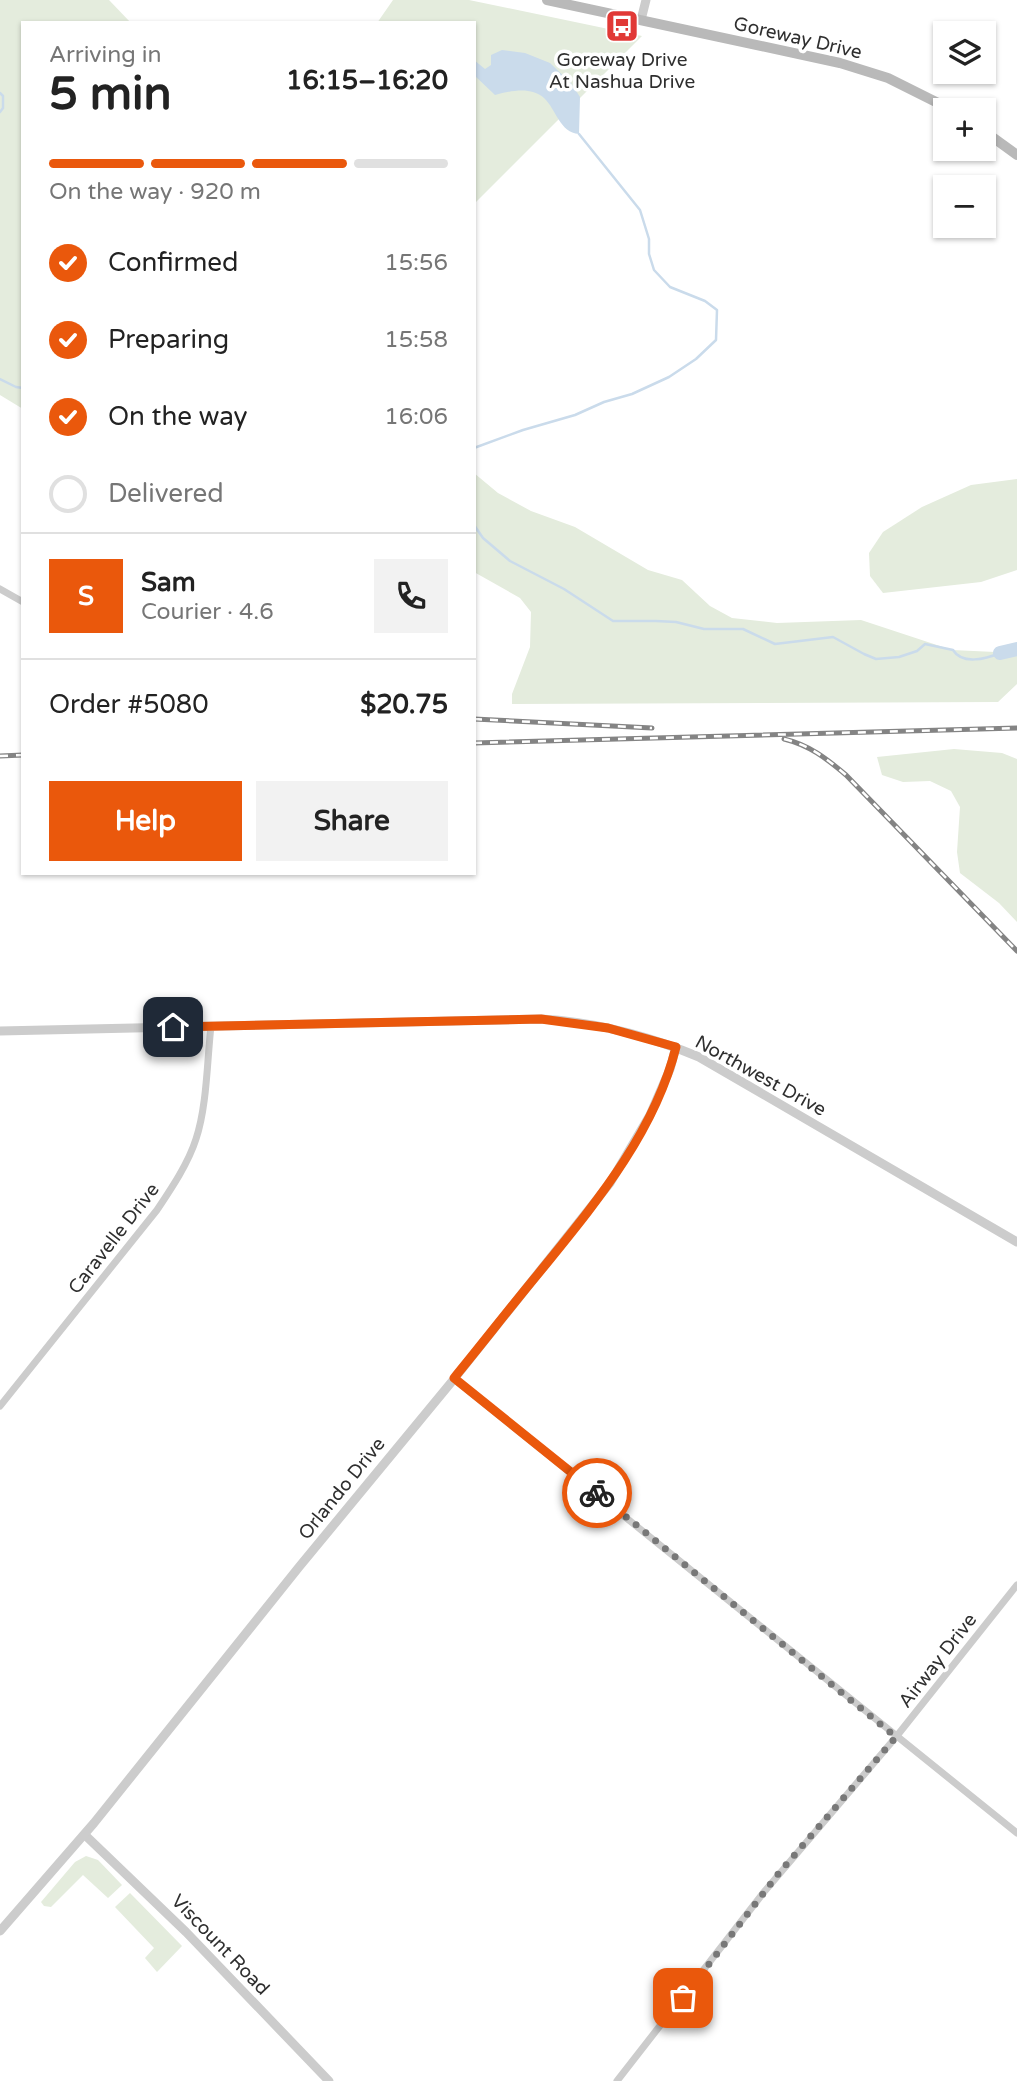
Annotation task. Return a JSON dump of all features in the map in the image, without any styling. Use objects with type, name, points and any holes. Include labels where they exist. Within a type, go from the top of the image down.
[{"type":"main road","name":"Goreway Drive","points":[[547,0],[840,63],[888,78],[933,100]]},
{"type":"main road","points":[[996,140],[1017,155]]},
{"type":"street","points":[[642,20],[646,0]]},
{"type":"street","points":[[0,589],[21,601]]},
{"type":"street","name":"Northwest Drive","points":[[0,1031],[545,1019],[608,1028],[676,1047],[699,1057],[1017,1242]]},
{"type":"street","name":"Caravelle Drive","points":[[0,1406],[173,1187],[196,1139],[204,1098],[211,1026]]},
{"type":"street","name":"Orlando Drive","points":[[0,1931],[85,1835],[610,1182],[650,1115],[670,1069],[676,1047]]},
{"type":"street","points":[[454,1378],[1017,1833]]},
{"type":"street","name":"Airway Drive","points":[[617,2081],[779,1873],[896,1737],[1017,1585]]},
{"type":"street","name":"Viscount Road","points":[[85,1835],[186,1932],[329,2081]]},
{"type":"green space","points":[[0,0],[109,0],[129,21],[21,21],[21,408],[0,395]]},
{"type":"green space","points":[[393,0],[469,0],[642,36],[476,202],[476,21],[378,21]]},
{"type":"green space","points":[[476,475],[498,493],[531,511],[575,527],[648,570],[682,580],[710,606],[732,618],[777,623],[861,620],[952,650],[1017,653],[1017,684],[998,702],[512,704],[512,694],[530,647],[531,612],[520,598],[476,573]]},
{"type":"green space","points":[[1017,479],[1017,570],[981,582],[883,593],[870,576],[869,553],[883,532],[922,507],[971,485]]},
{"type":"green space","points":[[954,749],[1002,753],[1017,759],[1017,922],[999,903],[960,873],[957,852],[960,807],[951,791],[930,781],[903,782],[882,775],[877,757]]},
{"type":"green space","points":[[86,1856],[98,1860],[122,1885],[108,1898],[83,1875],[51,1907],[44,1906],[41,1902],[75,1862]]},
{"type":"green space","points":[[130,1893],[182,1946],[157,1972],[145,1958],[154,1948],[115,1907]]},
{"type":"water","points":[[502,50],[525,53],[550,63],[571,83],[580,97],[579,134],[567,130],[539,94],[520,90],[495,95],[476,77],[476,62],[485,69],[491,65],[491,55]]},
{"type":"waterway","points":[[0,93],[3,96],[3,108],[0,112]]},
{"type":"waterway","points":[[476,447],[632,394],[669,377],[696,359],[716,340],[717,310],[705,301],[670,287],[654,270],[649,254],[649,239],[640,210],[579,134]]},
{"type":"waterway","points":[[0,379],[21,388]]},
{"type":"waterway","points":[[476,528],[483,538],[510,561],[564,589],[613,621],[676,622],[704,629],[743,629],[775,644],[833,637],[876,659],[899,657],[917,651],[925,644],[953,650],[957,655],[968,659],[981,659],[1000,653]]},
{"type":"waterway","points":[[1000,653],[1017,649]]},
{"type":"railway","points":[[476,719],[652,728]]},
{"type":"railway","points":[[476,743],[1017,728]]},
{"type":"railway","points":[[784,739],[817,753],[846,775],[1017,951]]},
{"type":"railway","points":[[0,756],[21,755]]},
{"type":"way so far","points":[[597,1493],[896,1737],[779,1873],[683,1998]]},
{"type":"place","name":"Goreway Drive At Nashua Drive","points":[[622,26]]},
{"type":"route","points":[[173,1027],[541,1019],[608,1028],[676,1047],[670,1069],[650,1115],[610,1182],[454,1378],[597,1493]]}]
